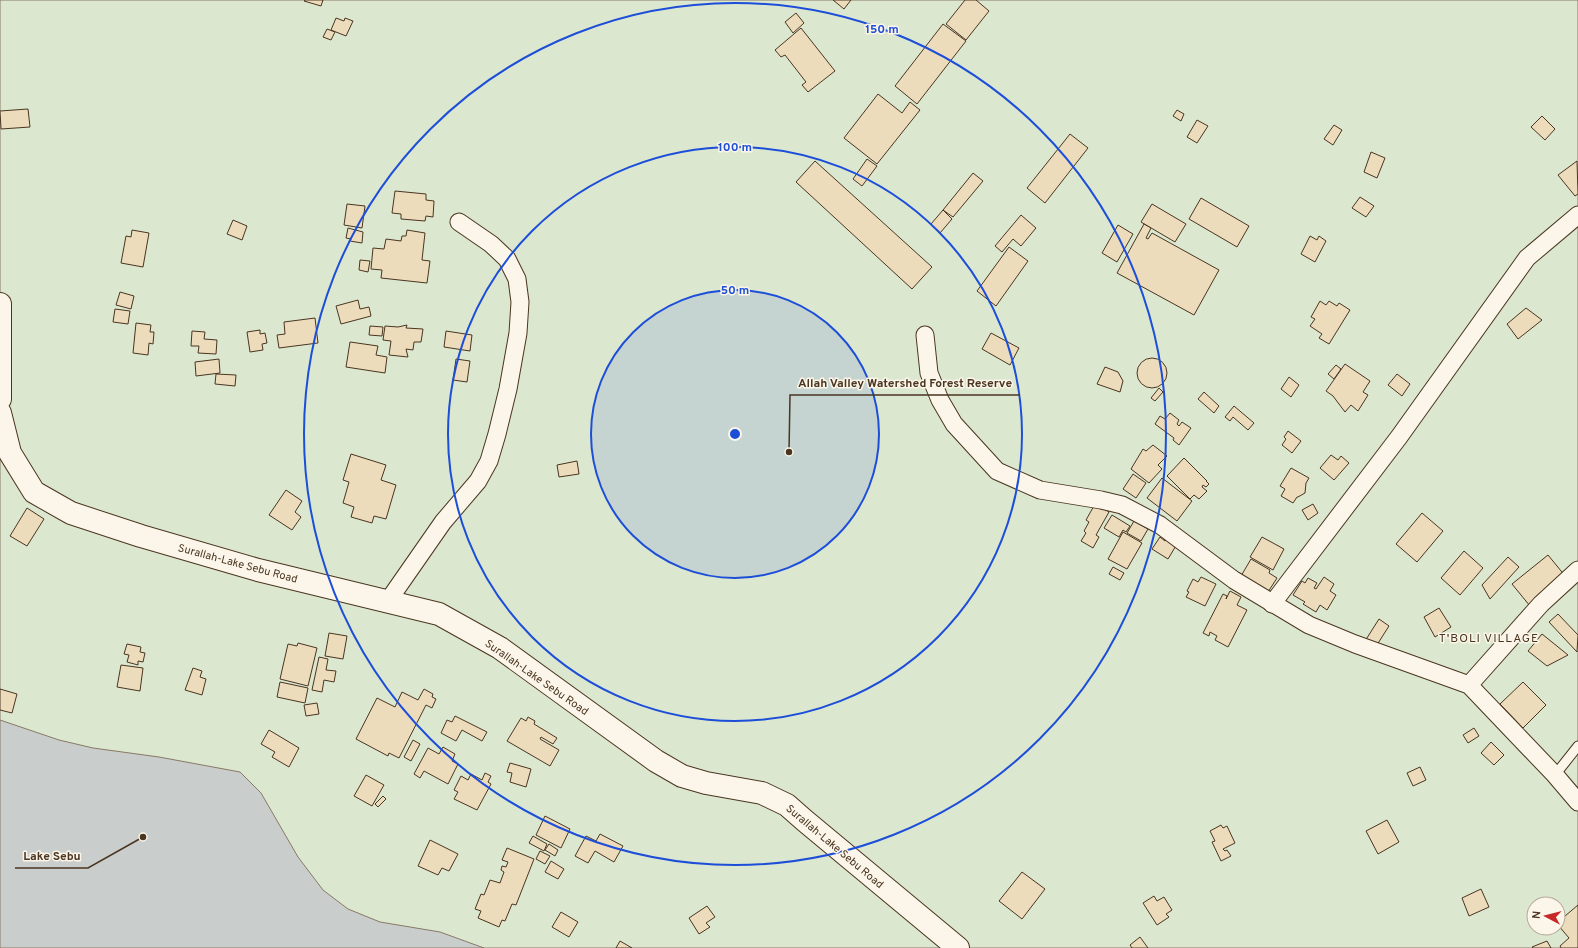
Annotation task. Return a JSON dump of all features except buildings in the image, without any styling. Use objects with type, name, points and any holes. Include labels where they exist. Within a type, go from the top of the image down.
[{"type":"main road","points":[[0,304],[0,399]]},
{"type":"main road","name":"Surallah-Lake Sebu Road","points":[[0,413],[10,453],[34,492],[71,513],[142,536],[258,570],[439,614],[500,648],[656,761],[682,776],[706,783],[762,793],[787,805],[958,948]]},
{"type":"street","points":[[1272,604],[1400,437],[1527,258],[1578,215]]},
{"type":"street","points":[[388,601],[443,522],[478,481],[489,460],[508,389],[518,333],[520,302],[517,279],[507,259],[491,244],[459,222]]},
{"type":"street","points":[[925,335],[929,373],[940,400],[954,424],[997,471],[1040,490],[1122,505],[1160,525],[1234,580],[1309,625],[1348,642],[1469,685],[1555,775],[1578,802]]},
{"type":"street","points":[[1469,685],[1541,604],[1578,570]]},
{"type":"lane","points":[[1555,775],[1578,746]]},
{"type":"green space","points":[[0,0],[1578,0],[1578,948],[0,948]]},
{"type":"shaded area","points":[[0,720],[59,740],[93,748],[159,757],[240,772],[261,793],[298,857],[323,890],[348,909],[380,922],[440,932],[484,948],[0,948]]},
{"type":"place","name":"Allah Valley Watershed Forest Reserve","points":[[789,452]]},
{"type":"place","name":"Lake Sebu","points":[[143,837]]},
{"type":"district","name":"T'BOLI VILLAGE","points":[[1489,638]]}]
